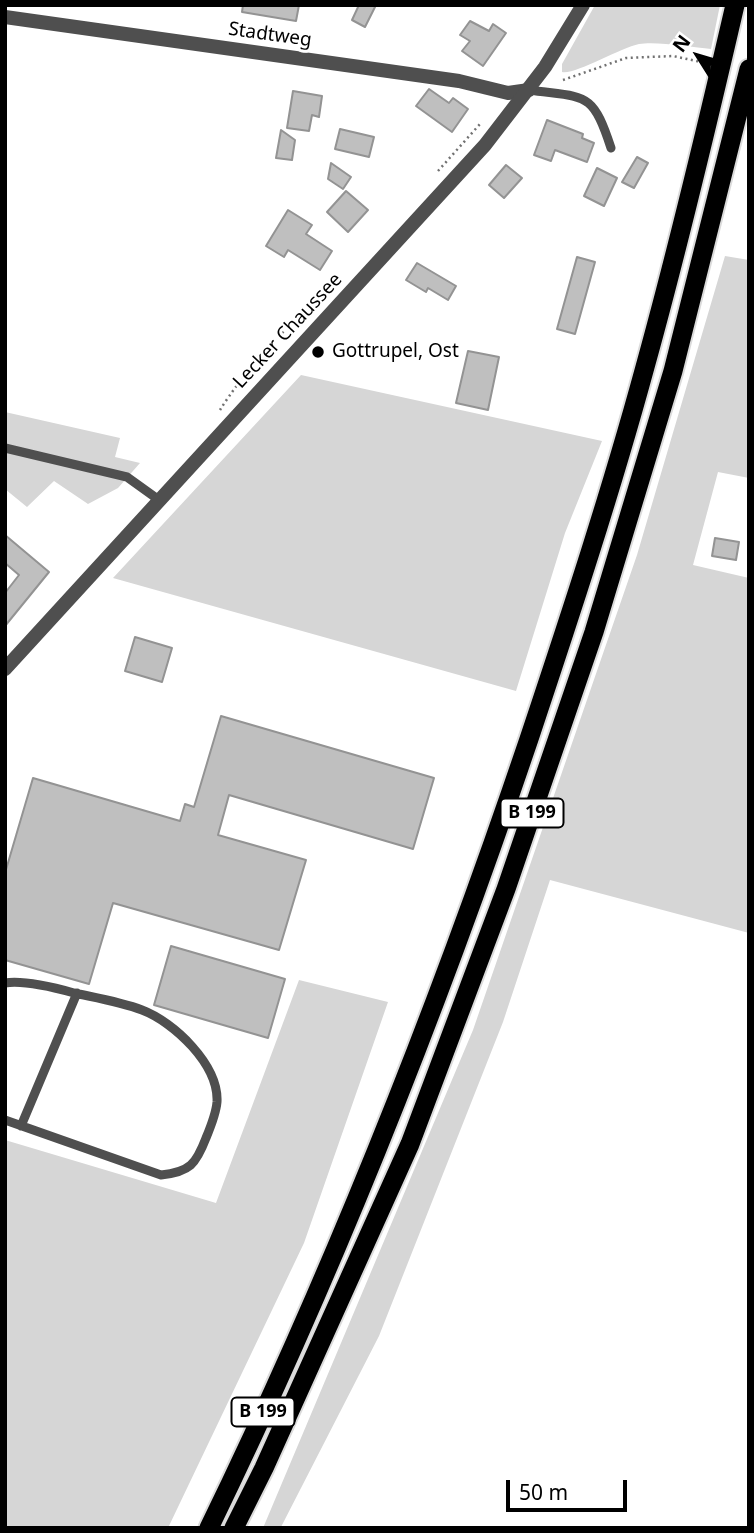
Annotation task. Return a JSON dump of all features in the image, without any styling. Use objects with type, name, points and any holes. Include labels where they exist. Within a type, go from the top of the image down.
[{"type":"highway","name":"B 199","points":[[209,1528],[383,1134],[481,880],[567,626],[645,369],[735,5]]},
{"type":"highway","name":"B 199","points":[[234,1528],[264,1468],[410,1144],[506,889],[594,632],[673,371],[749,69]]},
{"type":"street","name":"Lecker Chaussee","points":[[5,669],[485,145],[529,90],[583,5]]},
{"type":"street","name":"Stadtweg","points":[[5,17],[459,80],[508,93],[529,90]]},
{"type":"lane","points":[[529,90],[582,97],[591,103],[601,117],[611,148]]},
{"type":"lane","points":[[5,448],[127,477],[159,500]]},
{"type":"lane","points":[[5,983],[77,993],[144,1010],[175,1029],[195,1050],[211,1076],[217,1099],[213,1123],[196,1161],[178,1173],[161,1175],[5,1120]]},
{"type":"lane","points":[[21,1126],[77,993]]},
{"type":"path","points":[[529,90],[579,76],[625,58],[673,56],[701,62]]},
{"type":"shaded area","points":[[595,5],[720,5],[711,49],[639,44],[577,69],[562,72],[562,64]]},
{"type":"shaded area","points":[[725,256],[749,260],[749,478],[718,472],[693,565],[749,578],[749,933],[550,880],[503,1022],[379,1336],[281,1527],[263,1528],[473,1030],[637,555]]},
{"type":"shaded area","points":[[301,375],[602,441],[565,533],[516,691],[113,578]]},
{"type":"shaded area","points":[[5,412],[120,438],[115,457],[140,463],[118,488],[88,504],[54,481],[27,507],[5,489]]},
{"type":"shaded area","points":[[299,980],[388,1002],[304,1243],[168,1528],[5,1528],[5,1140],[216,1203]]},
{"type":"building","points":[[243,5],[299,5],[296,21],[242,12]]},
{"type":"building","points":[[359,5],[376,5],[365,27],[352,20]]},
{"type":"building","points":[[470,21],[489,31],[493,24],[506,33],[483,66],[462,51],[470,41],[460,35]]},
{"type":"building","points":[[429,89],[449,103],[453,98],[468,109],[452,132],[416,106]]},
{"type":"building","points":[[293,91],[322,96],[319,117],[312,115],[309,131],[287,128]]},
{"type":"building","points":[[547,120],[583,134],[582,138],[594,143],[587,162],[555,150],[551,161],[534,155]]},
{"type":"building","points":[[340,129],[374,137],[369,157],[335,149]]},
{"type":"building","points":[[281,130],[295,140],[292,160],[276,158]]},
{"type":"building","points":[[637,157],[648,163],[634,188],[622,182]]},
{"type":"building","points":[[331,163],[351,177],[343,189],[328,179]]},
{"type":"building","points":[[506,165],[522,178],[504,198],[489,185]]},
{"type":"building","points":[[597,168],[617,178],[604,206],[584,196]]},
{"type":"building","points":[[346,191],[368,210],[348,232],[327,212]]},
{"type":"building","points":[[288,210],[312,225],[306,234],[332,251],[320,270],[288,250],[284,257],[266,246]]},
{"type":"building","points":[[577,257],[595,262],[575,334],[557,329]]},
{"type":"building","points":[[417,263],[456,286],[448,300],[428,288],[426,292],[406,280]]},
{"type":"building","points":[[468,351],[499,357],[488,410],[456,403]]},
{"type":"building","points":[[5,535],[49,572],[5,626],[5,593],[19,575],[5,563]]},
{"type":"building","points":[[715,538],[739,542],[736,560],[712,556]]},
{"type":"building","points":[[135,637],[172,648],[162,682],[125,671]]},
{"type":"building","points":[[221,716],[434,778],[413,849],[229,795],[218,835],[306,860],[279,950],[113,903],[89,984],[5,960],[5,873],[33,778],[180,821],[185,804],[194,807]]},
{"type":"building","points":[[171,946],[285,979],[268,1038],[154,1005]]},
{"type":"place","name":"Gottrupel, Ost","points":[[318,352]]}]
